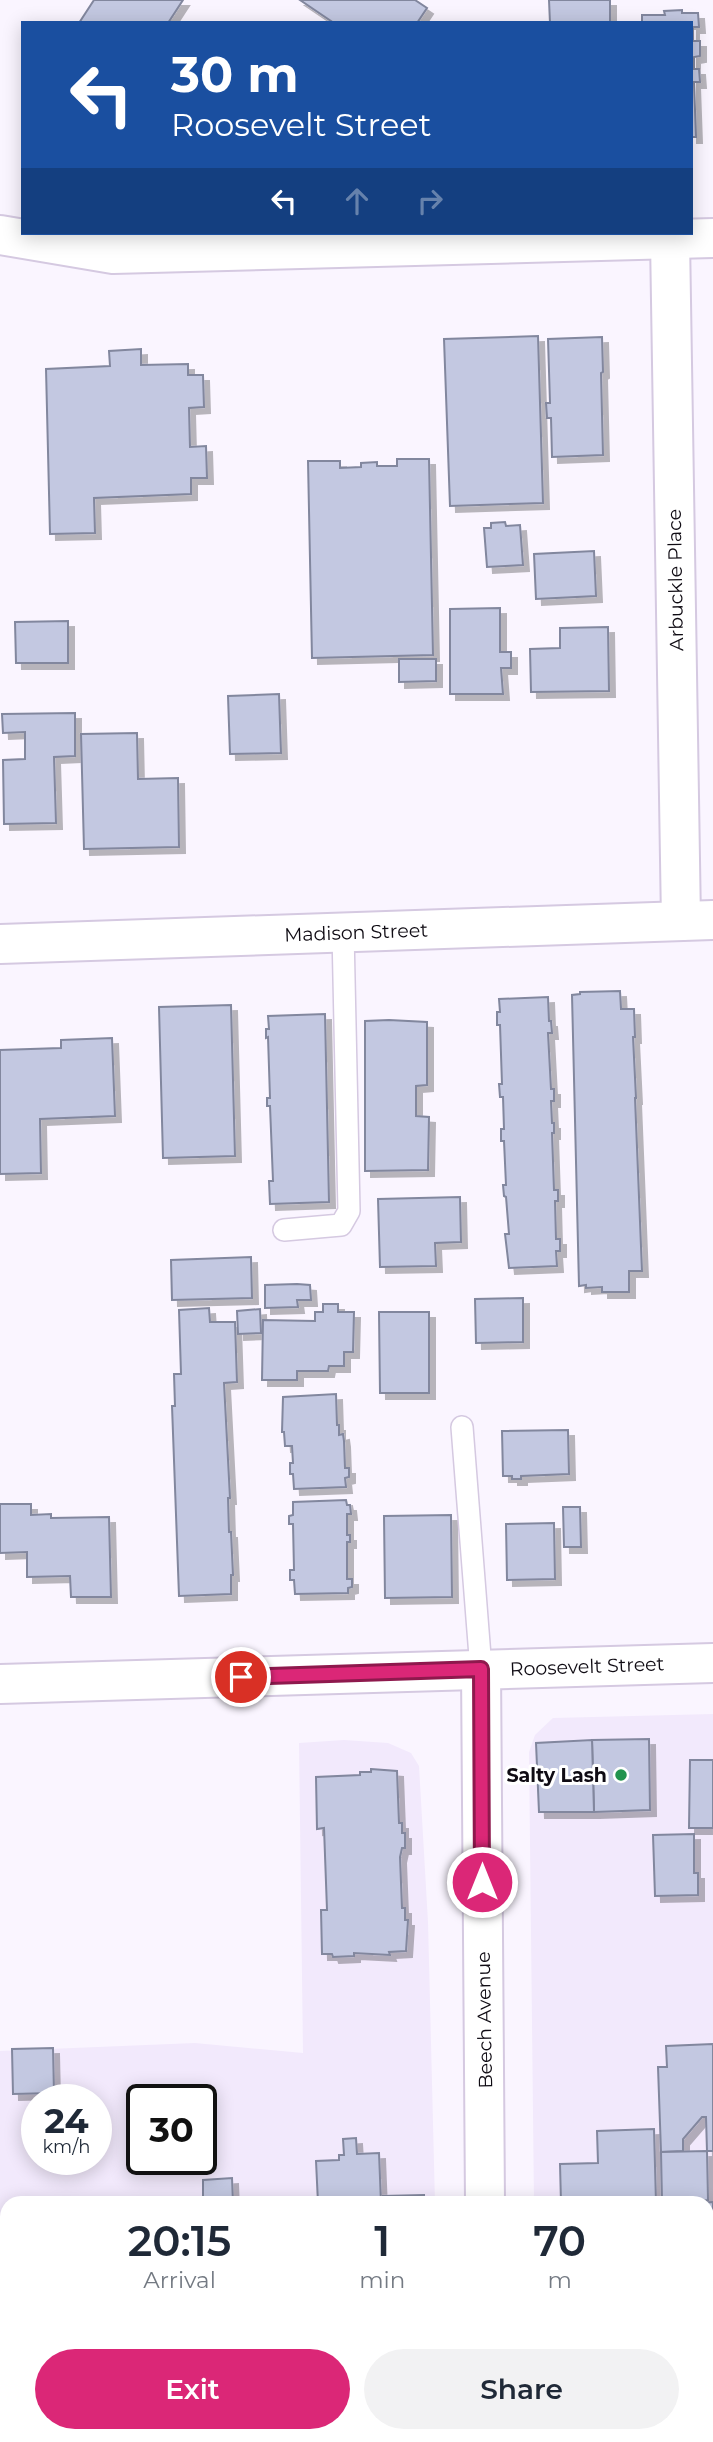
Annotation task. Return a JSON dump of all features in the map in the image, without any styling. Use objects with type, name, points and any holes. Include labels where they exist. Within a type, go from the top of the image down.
[{"type":"street","points":[[0,235],[113,254],[713,238]]},
{"type":"street","name":"Arbuckle Place","points":[[670,239],[697,921]]},
{"type":"street","name":"Madison Street","points":[[0,944],[697,921]]},
{"type":"street","name":"Roosevelt Street","points":[[0,1684],[713,1663]]},
{"type":"street","name":"Beech Avenue","points":[[481,1669],[485,2196]]},
{"type":"lane","points":[[284,1230],[341,1225],[349,1211],[343,932]]},
{"type":"lane","points":[[462,1427],[481,1669]]},
{"type":"shaded area","points":[[713,1714],[713,2196],[534,2196],[529,1752],[535,1735],[553,1718]]},
{"type":"shaded area","points":[[344,1740],[388,1743],[411,1753],[419,1766],[428,1922],[435,2196],[0,2196],[0,2051],[195,2043],[303,2053],[299,1743]]},
{"type":"building","points":[[94,0],[183,0],[169,21],[80,21]]},
{"type":"building","points":[[300,0],[415,0],[427,8],[418,21],[331,21]]},
{"type":"building","points":[[549,0],[610,0],[610,21],[550,21]]},
{"type":"building","points":[[664,11],[698,13],[699,27],[693,27],[693,21],[642,21],[642,15],[665,15]]},
{"type":"building","points":[[693,41],[700,41],[700,56],[694,57],[694,69],[699,69],[700,82],[694,82],[696,137],[693,137]]},
{"type":"building","points":[[538,336],[543,503],[450,506],[444,339]]},
{"type":"building","points":[[602,337],[603,455],[552,457],[551,418],[547,418],[546,403],[550,403],[548,339]]},
{"type":"building","points":[[141,349],[141,365],[188,364],[188,375],[203,375],[204,407],[189,408],[190,447],[206,446],[207,478],[191,478],[191,494],[94,498],[95,533],[50,534],[46,369],[110,366],[109,351]]},
{"type":"building","points":[[397,459],[429,459],[433,655],[312,658],[308,461],[340,461],[340,468],[361,467],[361,463],[377,462],[377,466],[397,466]]},
{"type":"building","points":[[505,522],[506,526],[520,525],[523,565],[487,567],[484,528],[491,528],[491,523]]},
{"type":"building","points":[[594,551],[596,596],[536,599],[534,554]]},
{"type":"building","points":[[500,608],[500,652],[511,652],[511,668],[501,668],[503,694],[450,694],[450,609]]},
{"type":"building","points":[[68,621],[68,663],[16,663],[15,622]]},
{"type":"building","points":[[608,627],[609,691],[531,692],[530,649],[560,648],[560,628]]},
{"type":"building","points":[[399,659],[436,659],[436,681],[399,682]]},
{"type":"building","points":[[279,694],[281,753],[230,754],[228,696]]},
{"type":"building","points":[[75,713],[75,756],[54,757],[56,823],[4,824],[3,760],[25,759],[25,732],[3,733],[2,714]]},
{"type":"building","points":[[137,733],[138,779],[178,778],[179,847],[84,849],[81,734]]},
{"type":"building","points":[[620,991],[621,1009],[634,1009],[642,1271],[629,1271],[629,1292],[602,1292],[602,1287],[579,1286],[572,995],[580,992]]},
{"type":"building","points":[[548,997],[552,1033],[548,1033],[551,1089],[554,1089],[554,1101],[551,1101],[554,1123],[554,1190],[558,1190],[558,1201],[555,1201],[556,1239],[560,1239],[560,1251],[556,1251],[557,1266],[509,1268],[505,1234],[509,1234],[503,1185],[506,1185],[504,1141],[501,1141],[501,1129],[504,1129],[503,1097],[500,1097],[499,1084],[502,1084],[497,1012],[500,1012],[499,999]]},
{"type":"building","points":[[231,1005],[235,1156],[163,1158],[159,1007]]},
{"type":"building","points":[[325,1014],[329,1202],[270,1204],[269,1181],[273,1181],[270,1106],[267,1106],[267,1098],[270,1098],[268,1037],[266,1038],[266,1029],[269,1029],[268,1016]]},
{"type":"building","points":[[365,1021],[427,1022],[427,1085],[416,1086],[416,1116],[429,1117],[428,1170],[365,1171]]},
{"type":"building","points":[[112,1038],[115,1116],[40,1119],[41,1173],[0,1174],[0,1050],[61,1048],[61,1040]]},
{"type":"building","points":[[460,1197],[461,1242],[435,1243],[436,1266],[380,1267],[378,1199]]},
{"type":"building","points":[[251,1257],[252,1298],[172,1300],[171,1260]]},
{"type":"building","points":[[265,1285],[310,1285],[311,1300],[297,1300],[298,1307],[265,1308]]},
{"type":"building","points":[[523,1298],[523,1342],[476,1343],[475,1299]]},
{"type":"building","points":[[323,1304],[338,1304],[338,1312],[354,1312],[353,1352],[344,1352],[344,1366],[329,1366],[328,1371],[297,1371],[297,1380],[262,1380],[263,1320],[315,1321],[315,1312],[323,1312]]},
{"type":"building","points":[[209,1308],[210,1322],[235,1322],[237,1382],[224,1383],[233,1575],[231,1594],[179,1596],[172,1406],[175,1406],[174,1374],[181,1374],[179,1310]]},
{"type":"building","points":[[260,1309],[261,1333],[238,1334],[237,1311]]},
{"type":"building","points":[[379,1312],[429,1312],[429,1393],[380,1393]]},
{"type":"building","points":[[336,1394],[337,1425],[339,1435],[343,1434],[345,1468],[349,1468],[349,1477],[345,1478],[346,1487],[294,1489],[293,1474],[290,1474],[290,1463],[293,1463],[292,1446],[285,1446],[282,1432],[283,1397]]},
{"type":"building","points":[[568,1430],[569,1474],[521,1476],[521,1479],[503,1476],[502,1431]]},
{"type":"building","points":[[346,1500],[351,1514],[347,1514],[347,1535],[350,1535],[350,1542],[347,1542],[347,1579],[352,1579],[352,1587],[348,1588],[348,1593],[295,1594],[294,1580],[290,1580],[290,1570],[294,1570],[293,1524],[289,1524],[289,1516],[293,1515],[293,1502]]},
{"type":"building","points":[[0,1504],[31,1504],[31,1515],[51,1514],[51,1518],[109,1517],[111,1597],[71,1597],[70,1576],[27,1577],[27,1552],[0,1553]]},
{"type":"building","points":[[563,1507],[580,1507],[581,1547],[564,1547]]},
{"type":"building","points":[[451,1515],[452,1597],[385,1598],[384,1516]]},
{"type":"building","points":[[554,1523],[555,1579],[507,1580],[506,1524]]},
{"type":"building","name":"Salty Lash","points":[[649,1739],[650,1810],[594,1812],[592,1740]]},
{"type":"building","points":[[592,1740],[594,1812],[539,1812],[536,1743]]},
{"type":"building","points":[[690,1760],[713,1760],[713,1828],[689,1828]]},
{"type":"building","points":[[371,1769],[397,1771],[399,1823],[402,1823],[402,1833],[405,1833],[405,1848],[402,1848],[400,1857],[402,1908],[405,1908],[405,1920],[408,1920],[406,1951],[389,1952],[390,1955],[354,1953],[354,1956],[333,1957],[332,1954],[322,1954],[321,1910],[327,1910],[324,1828],[317,1829],[316,1777],[360,1775],[360,1772],[371,1772]]},
{"type":"building","points":[[694,1834],[694,1873],[698,1873],[698,1895],[655,1896],[653,1835]]},
{"type":"building","points":[[713,2044],[713,2151],[707,2151],[706,2117],[702,2117],[683,2139],[683,2151],[661,2152],[658,2067],[667,2067],[666,2046]]},
{"type":"building","points":[[53,2048],[54,2084],[21,2084],[21,2094],[13,2094],[12,2049]]},
{"type":"building","points":[[654,2129],[656,2196],[561,2196],[560,2164],[598,2163],[597,2131]]},
{"type":"building","points":[[356,2138],[357,2154],[379,2153],[381,2196],[318,2196],[316,2161],[339,2160],[339,2155],[344,2155],[343,2139]]},
{"type":"building","points":[[707,2151],[708,2196],[662,2196],[661,2152]]},
{"type":"building","points":[[232,2178],[233,2196],[203,2196],[203,2180]]},
{"type":"place","name":"Salty Lash","points":[[621,1775]]},
{"type":"route","points":[[241,1677],[481,1669],[482,1882]]}]
